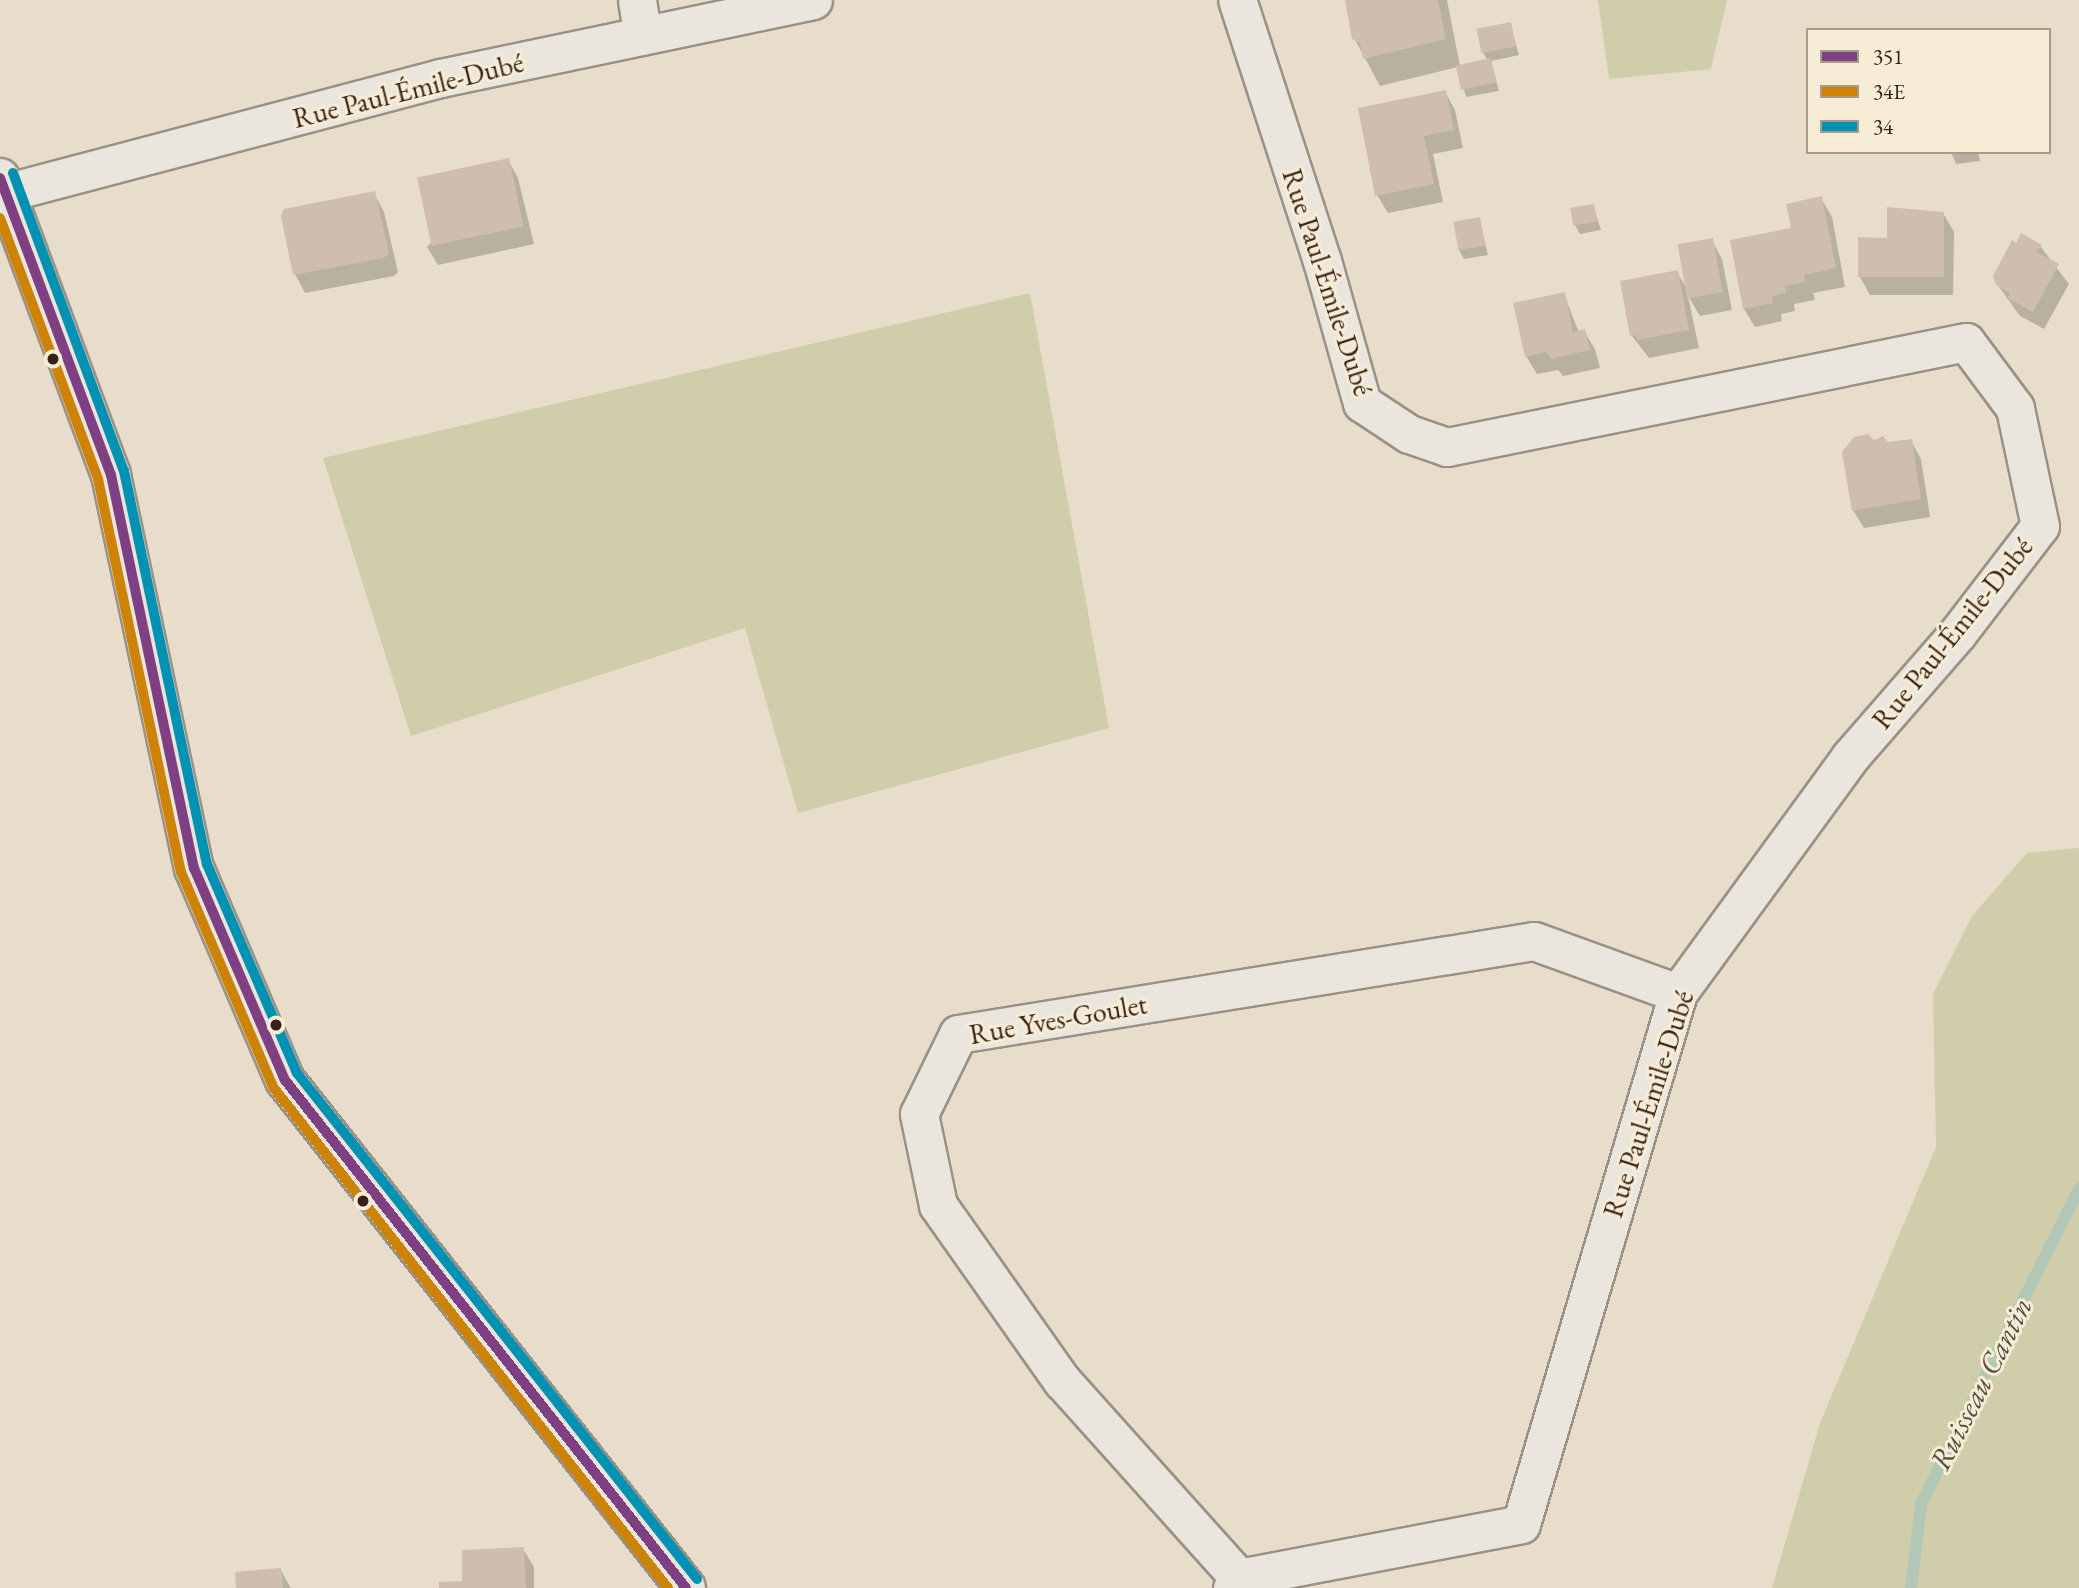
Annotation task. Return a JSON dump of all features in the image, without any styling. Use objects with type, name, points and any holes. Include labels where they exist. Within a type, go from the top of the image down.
[{"type":"street","points":[[637,0],[643,36]]},
{"type":"street","name":"Rue Paul-Émile-Dubé","points":[[3,186],[440,78],[813,0]]},
{"type":"street","name":"Rue Paul-Émile-Dubé","points":[[1236,1583],[1521,1524],[1678,993],[1850,757],[1957,634],[2040,526],[2015,408],[1966,342],[1447,447],[1409,434],[1362,403],[1322,261],[1237,0]]},
{"type":"street","points":[[3,186],[111,475],[194,868],[285,1080],[686,1588]]},
{"type":"street","name":"Rue Yves-Goulet","points":[[1236,1583],[1062,1381],[939,1205],[919,1114],[958,1034],[1534,941],[1678,993]]},
{"type":"shaded area","points":[[1598,0],[1727,0],[1711,69],[1609,79]]},
{"type":"shaded area","points":[[1030,293],[1109,728],[798,813],[745,628],[411,736],[323,458]]},
{"type":"shaded area","points":[[2079,848],[2079,1588],[1772,1588],[1820,1423],[1936,1147],[1933,994],[1972,916],[2027,853]]},
{"type":"building","points":[[1345,0],[1438,0],[1446,39],[1363,59],[1360,43],[1352,39]]},
{"type":"building","points":[[1511,22],[1516,47],[1481,53],[1477,29]]},
{"type":"building","points":[[1491,58],[1496,82],[1461,90],[1456,65]]},
{"type":"building","points":[[1446,90],[1454,130],[1424,136],[1434,184],[1375,196],[1358,108]]},
{"type":"building","points":[[509,158],[524,226],[432,246],[417,178]]},
{"type":"building","points":[[375,191],[389,253],[384,258],[293,275],[281,216],[284,209]]},
{"type":"building","points":[[1822,196],[1836,268],[1804,275],[1805,282],[1785,286],[1786,293],[1772,296],[1773,303],[1743,309],[1730,240],[1791,228],[1786,204]]},
{"type":"building","points":[[1594,204],[1597,222],[1573,226],[1570,208]]},
{"type":"building","points":[[1887,207],[1944,212],[1944,277],[1858,277],[1858,237],[1887,238]]},
{"type":"building","points":[[1480,217],[1485,246],[1458,250],[1453,222]]},
{"type":"building","points":[[2021,233],[2042,245],[2037,252],[2059,264],[2033,312],[2008,298],[2010,293],[1996,285],[1993,276],[2012,240],[2016,243]]},
{"type":"building","points":[[1713,238],[1723,292],[1687,298],[1678,244]]},
{"type":"building","points":[[1678,270],[1689,330],[1637,340],[1636,335],[1630,336],[1620,281]]},
{"type":"building","points":[[1565,292],[1573,332],[1585,329],[1590,350],[1551,359],[1546,352],[1525,357],[1513,303]]},
{"type":"building","points":[[1868,434],[1874,440],[1883,436],[1888,442],[1912,439],[1921,499],[1852,511],[1842,452],[1854,437]]},
{"type":"building","points":[[524,1547],[526,1588],[439,1588],[439,1582],[462,1581],[462,1550]]},
{"type":"building","points":[[281,1568],[283,1588],[236,1588],[235,1572]]},
{"type":"waterway","name":"Ruisseau Cantin","points":[[1911,1588],[1921,1504],[2079,1188]]},
{"type":"transit line","name":"34","points":[[13,173],[124,471],[207,864],[297,1073],[697,1579]]},
{"type":"transit line","name":"351","points":[[0,178],[111,475],[194,868],[285,1080],[686,1588]]},
{"type":"transit line","name":"34E","points":[[0,218],[98,479],[181,872],[273,1087],[668,1588]]}]
